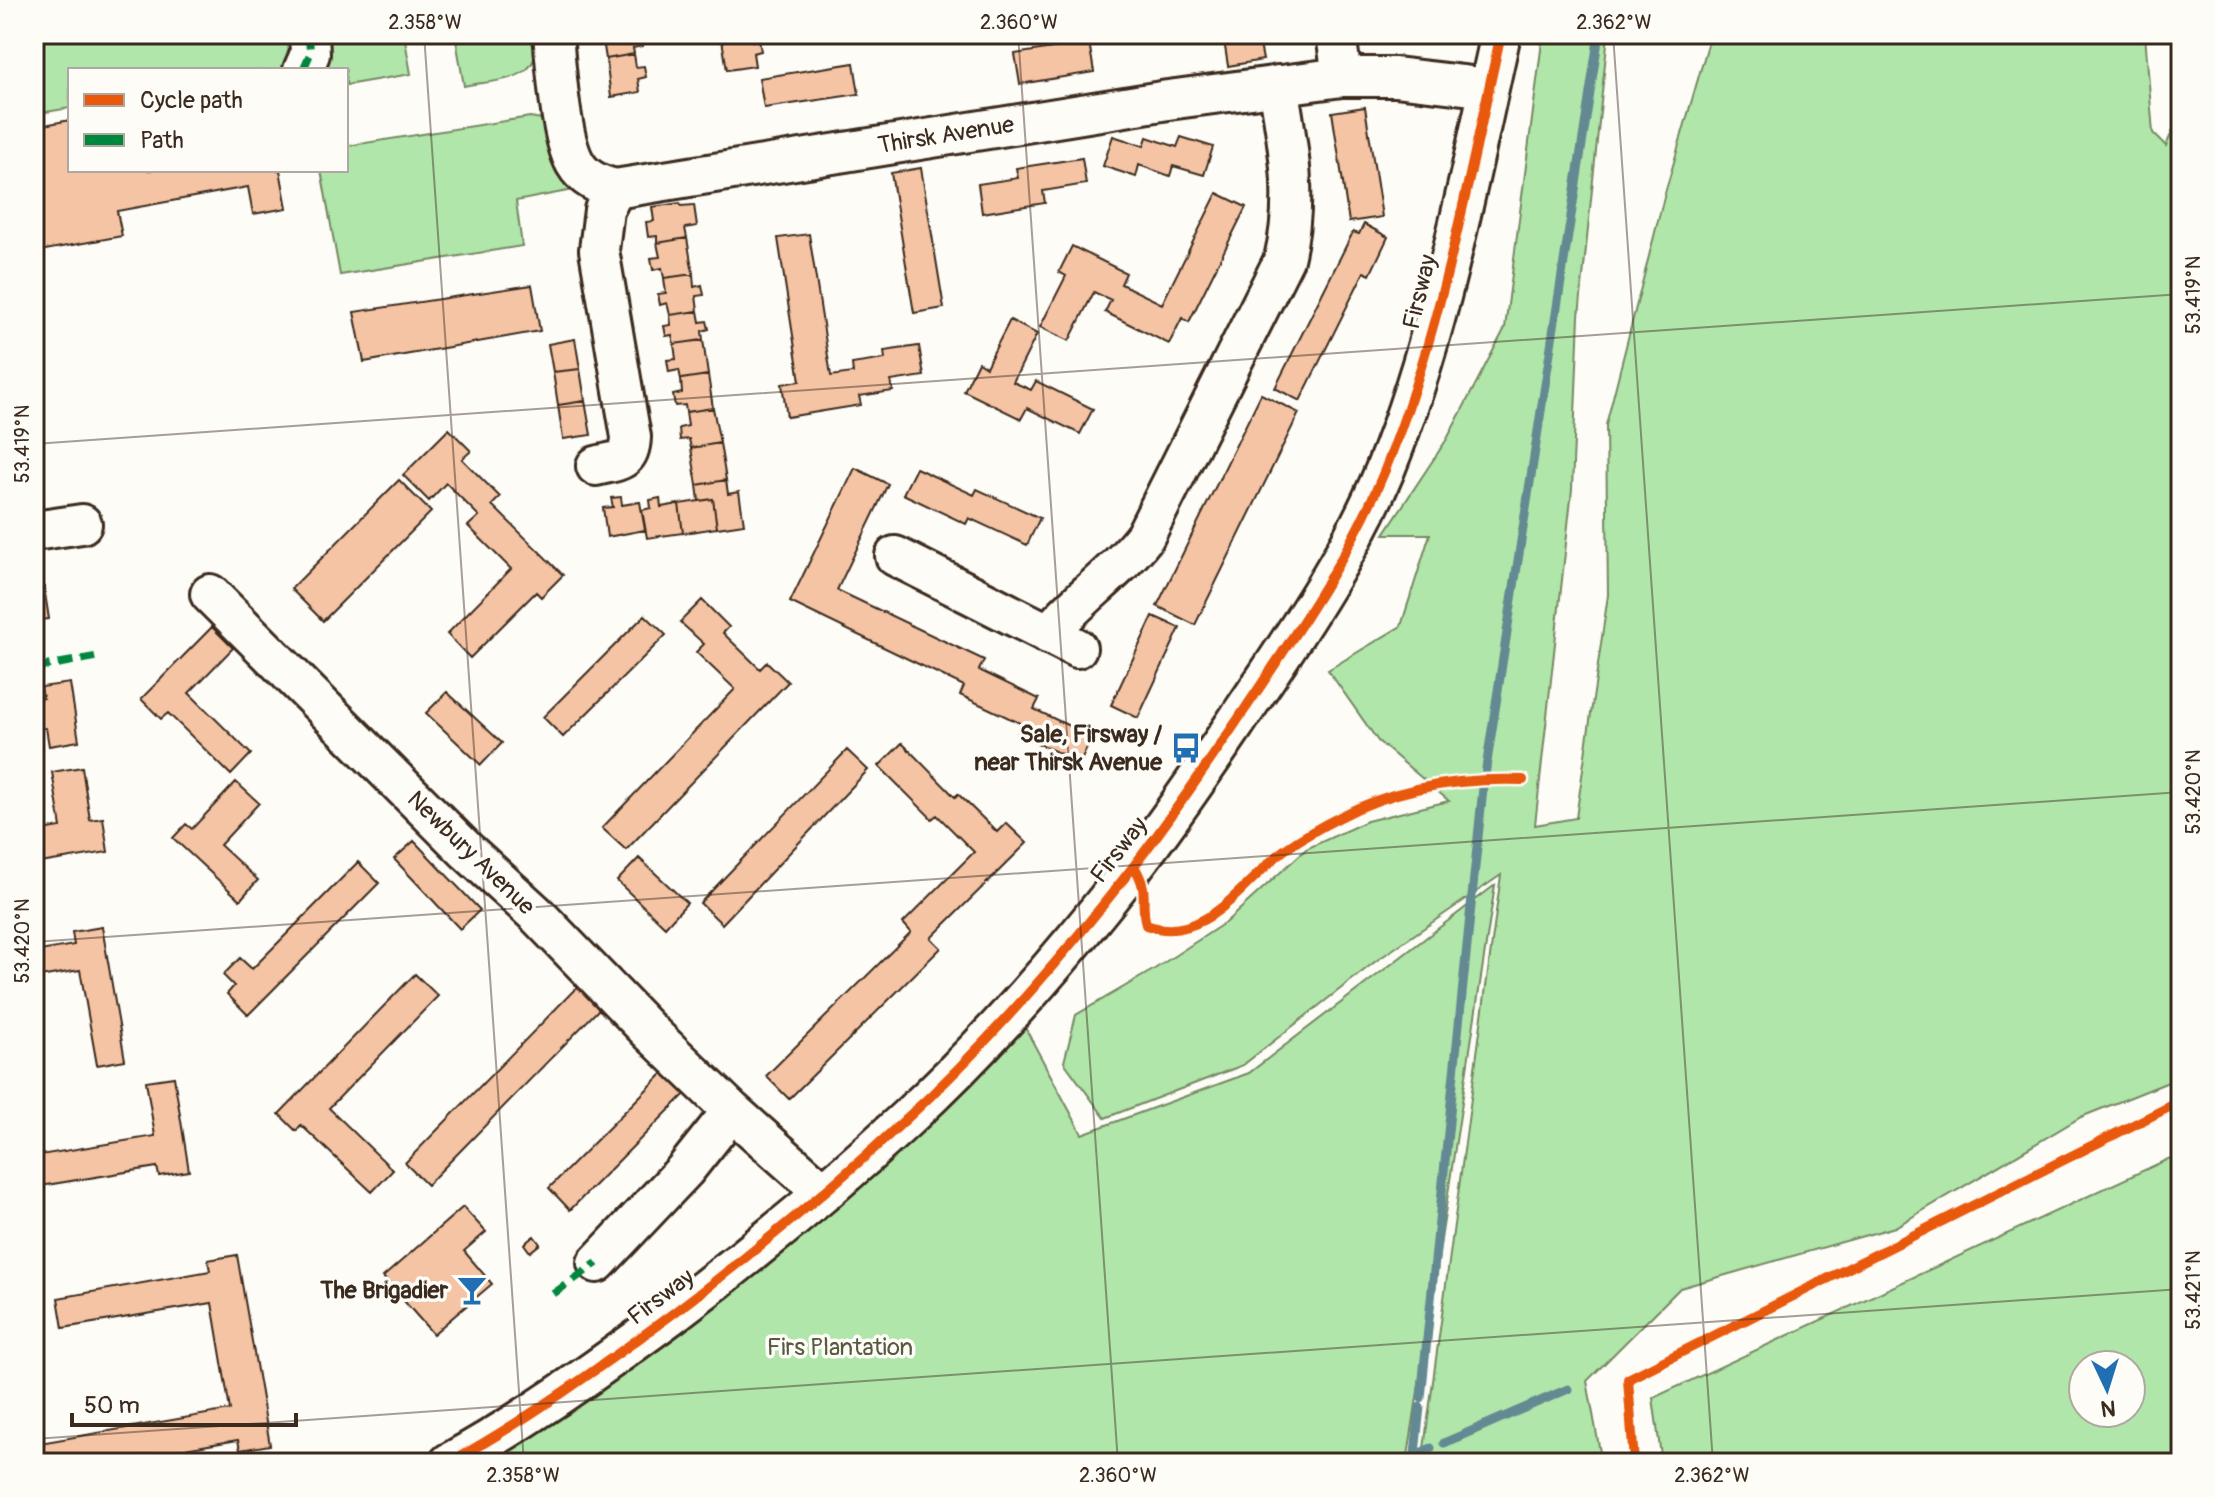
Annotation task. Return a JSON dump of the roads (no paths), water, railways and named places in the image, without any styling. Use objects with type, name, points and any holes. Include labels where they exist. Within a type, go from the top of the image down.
[{"type":"street","points":[[304,68],[310,54],[309,34]]},
{"type":"street","points":[[553,34],[560,101],[575,163],[586,177],[599,185],[615,189],[604,210],[599,250],[631,437],[630,451],[624,459],[596,466]]},
{"type":"street","points":[[1336,34],[1342,77]]},
{"type":"street","name":"Firsway","points":[[449,1463],[511,1429],[723,1276],[908,1118],[988,1036],[1068,946],[1181,803],[1311,608],[1342,556],[1384,473],[1416,382],[1442,292],[1501,34]]},
{"type":"street","name":"Thirsk Avenue","points":[[615,189],[1152,102],[1342,77],[1395,77],[1489,88]]},
{"type":"street","points":[[895,556],[1062,641],[1065,614],[1102,583],[1145,536],[1284,259],[1293,212],[1291,167],[1278,85]]},
{"type":"street","points":[[34,531],[82,524]]},
{"type":"street","name":"Newbury Avenue","points":[[210,594],[732,1111],[823,1192]]},
{"type":"street","points":[[597,1263],[685,1170],[732,1111]]},
{"type":"waterway","points":[[1421,1398],[1483,788],[1599,34]]},
{"type":"waterway","points":[[1444,1443],[1568,1389]]},
{"type":"waterway","points":[[1414,1463],[1420,1407]]},
{"type":"waterway","points":[[1415,1455],[1431,1448]]},
{"type":"place","name":"Sale, Firsway / near Thirsk Avenue","points":[[1186,748]]},
{"type":"place","name":"The Brigadier","points":[[472,1290]]},
{"type":"park label","name":"Firs Plantation","points":[[840,1347]]}]
